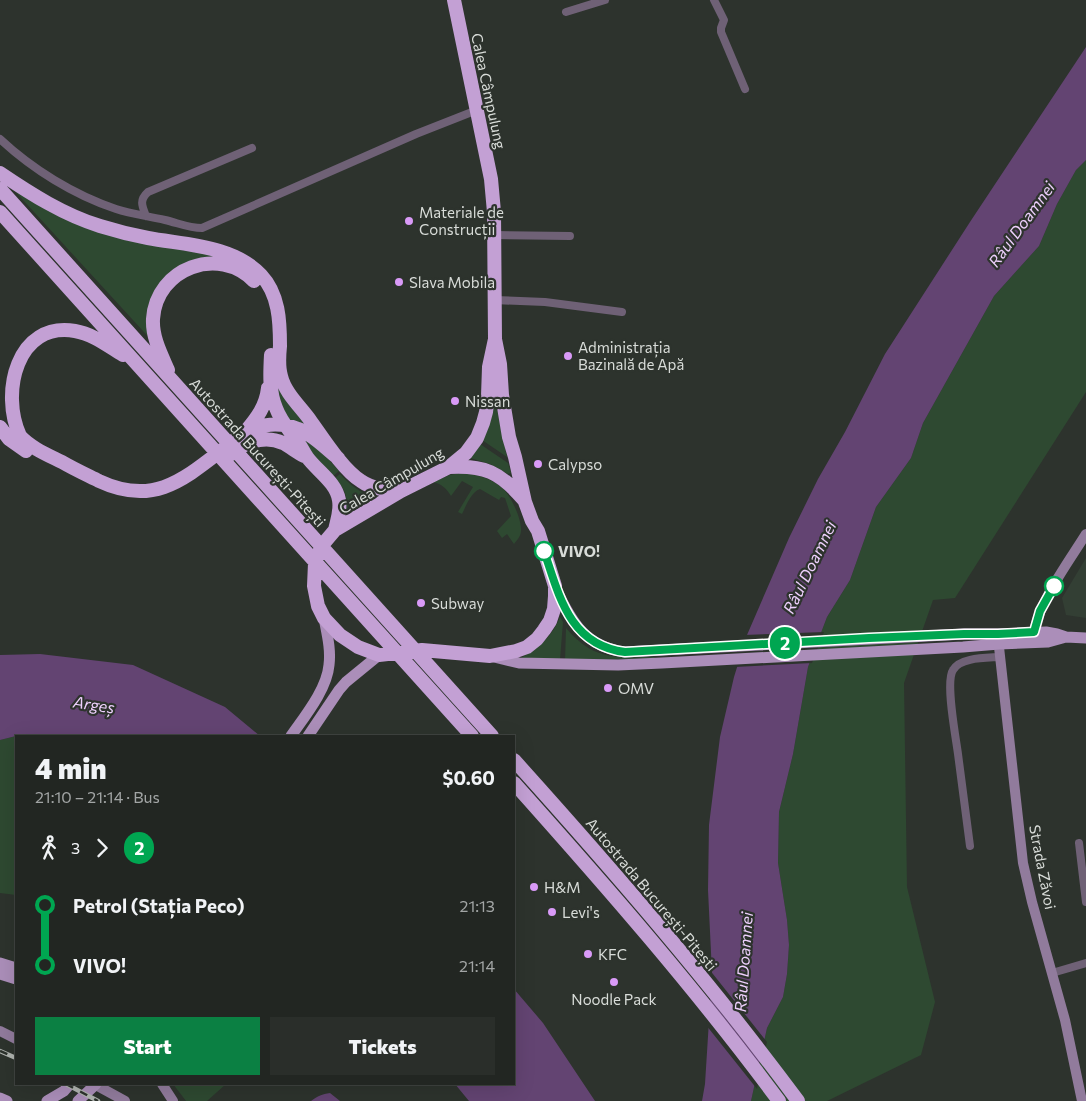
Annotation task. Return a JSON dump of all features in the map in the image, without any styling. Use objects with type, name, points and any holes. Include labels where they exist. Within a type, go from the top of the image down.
[{"type":"highway","name":"Calea Câmpulung","points":[[454,0],[491,179],[494,235],[495,340],[500,364],[501,389],[509,437],[525,502],[538,532],[555,586],[554,609],[550,621],[537,639],[516,651],[490,656],[422,650],[379,655],[358,647],[340,635],[324,618],[315,595],[314,586],[315,563],[318,554],[334,530],[401,491],[450,467],[466,454],[477,438],[483,423],[488,396],[489,367],[495,340]]},
{"type":"highway","points":[[0,173],[47,203],[97,225],[132,235],[224,252],[237,257],[254,268],[266,280],[278,309],[279,367],[282,381],[290,395],[338,458],[359,480],[367,485],[401,491]]},
{"type":"highway","name":"Autostrada București-Pitești","points":[[0,190],[491,735]]},
{"type":"highway","name":"Autostrada București-Pitești","points":[[0,212],[471,735]]},
{"type":"highway","points":[[136,362],[91,336],[76,331],[64,330],[39,336],[16,354],[8,366],[5,378],[4,399],[9,419],[19,435],[38,450],[102,483],[118,488],[134,491],[157,490],[190,475],[244,433],[260,414],[267,395],[272,347],[272,318],[269,304],[263,292],[253,279],[243,271],[232,266],[210,263],[189,268],[163,288],[155,307],[153,318],[154,331],[172,380]]},
{"type":"highway","points":[[270,375],[272,395],[285,425],[307,457],[335,489],[339,498],[340,508],[334,530]]},
{"type":"highway","points":[[244,433],[270,425],[285,425],[311,436],[338,458]]},
{"type":"highway","points":[[0,427],[16,445],[41,460],[96,488],[116,496],[134,499],[158,498],[178,490],[199,478],[241,446],[256,440],[276,441],[307,457]]},
{"type":"highway","points":[[450,467],[470,466],[490,471],[502,477],[525,502]]},
{"type":"highway","name":"Autostrada București-Pitești","points":[[515,761],[619,878],[683,954],[798,1101]]},
{"type":"highway","name":"Autostrada București-Pitești","points":[[515,784],[614,895],[730,1037],[779,1101]]},
{"type":"main road","points":[[555,586],[566,611],[585,635],[610,649],[625,652],[964,634],[998,639],[1033,638],[1046,632],[1066,637],[1086,638]]},
{"type":"main road","points":[[293,735],[320,693],[327,677],[330,665],[324,618]]},
{"type":"main road","points":[[490,656],[519,664],[618,665],[964,647],[998,639]]},
{"type":"main road","points":[[309,735],[332,699],[346,682],[379,655]]},
{"type":"main road","points":[[0,963],[15,970]]},
{"type":"main road","points":[[0,974],[15,971]]},
{"type":"main road","points":[[47,1101],[64,1091],[69,1085]]},
{"type":"main road","points":[[78,1101],[94,1085]]},
{"type":"main road","points":[[0,1098],[7,1101]]},
{"type":"street","points":[[566,12],[605,0]]},
{"type":"street","points":[[714,0],[724,20],[721,32],[745,89]]},
{"type":"street","points":[[0,139],[10,149],[31,164],[70,189],[92,200],[117,209],[168,220],[192,228],[202,228],[407,138],[477,110]]},
{"type":"street","points":[[146,216],[141,202],[143,196],[148,192],[252,148]]},
{"type":"street","points":[[494,235],[570,236]]},
{"type":"street","points":[[494,300],[545,302],[622,312]]},
{"type":"street","points":[[1033,638],[1040,611],[1086,534]]},
{"type":"street","name":"Strada Zăvoi","points":[[998,639],[1023,863],[1032,902],[1066,1020],[1082,1101]]},
{"type":"street","points":[[970,846],[950,691],[950,678],[958,664],[968,660],[1000,657]]},
{"type":"street","points":[[1078,843],[1086,902]]},
{"type":"street","points":[[1052,972],[1086,963]]},
{"type":"street","points":[[0,1031],[15,1038]]},
{"type":"street","points":[[97,1085],[125,1101]]},
{"type":"street","points":[[163,1085],[173,1101]]},
{"type":"shaded area","points":[[1086,558],[1086,618],[1066,615],[1062,598]]},
{"type":"green space","points":[[1086,160],[1086,392],[955,598],[933,600],[904,683],[907,887],[935,1002],[921,1055],[827,1101],[751,1101],[767,1028],[783,997],[787,974],[789,945],[787,920],[778,863],[779,812],[793,754],[808,667],[827,617],[850,580],[876,507],[911,458],[923,423],[994,296],[1039,246],[1057,204],[1076,170]]},
{"type":"green space","points":[[12,188],[46,205],[230,258],[165,281],[154,343]]},
{"type":"green space","points":[[274,377],[314,432],[285,421]]},
{"type":"green space","points":[[495,400],[507,457],[482,440],[491,419]]},
{"type":"green space","points":[[300,435],[320,450],[339,471],[333,476],[301,442]]},
{"type":"green space","points":[[480,444],[508,463],[511,473],[508,474],[490,464],[467,457]]},
{"type":"green space","points":[[460,473],[476,475],[491,480],[508,494],[521,526],[519,538],[514,544],[507,534],[502,538],[497,531],[511,516],[505,498],[501,497],[499,500],[480,489],[471,496],[462,514],[458,512],[473,487],[462,481],[451,496],[444,487],[433,482]]},
{"type":"green space","points":[[340,474],[356,488],[376,497],[346,512],[347,502],[345,494],[335,478]]},
{"type":"green space","points":[[560,617],[563,622],[560,660],[518,660],[548,637]]},
{"type":"green space","points":[[566,628],[576,639],[596,652],[616,657],[655,658],[565,661]]},
{"type":"green space","points":[[15,736],[15,895],[0,893],[0,740]]},
{"type":"green space","points":[[174,1085],[225,1085],[207,1101],[186,1101]]},
{"type":"water","name":"Râul Doamnei","points":[[1086,47],[1086,160],[1076,170],[1057,204],[1039,246],[994,296],[923,423],[911,458],[876,507],[850,580],[827,617],[808,667],[793,754],[779,812],[778,863],[789,945],[783,997],[767,1028],[751,1101],[702,1101],[705,1084],[712,973],[708,890],[709,825],[720,737],[734,677],[747,635],[789,538],[818,479],[845,432],[885,354]]},
{"type":"water","name":"Argeș","points":[[40,654],[133,665],[225,707],[259,735],[24,734],[0,740],[0,655]]},
{"type":"water","points":[[515,990],[543,1023],[595,1101],[469,1101],[456,1085],[515,1085]]},
{"type":"water","points":[[330,1093],[340,1101],[311,1101],[320,1096]]},
{"type":"pier","points":[[824,632],[812,663],[735,667],[744,635]]},
{"type":"pier","points":[[709,969],[767,1042],[762,1064],[708,996]]},
{"type":"pier","points":[[708,998],[761,1067],[757,1089],[706,1025]]},
{"type":"railway","points":[[0,1051],[15,1058]]},
{"type":"railway","points":[[68,1085],[98,1101]]},
{"type":"bus line","name":"2","points":[[544,551],[555,586],[566,611],[578,628],[599,644],[610,649],[625,652],[869,638],[1034,632],[1040,611],[1054,586]]},
{"type":"place","name":"Materiale de Construcții","points":[[409,221]]},
{"type":"place","name":"Slava Mobila","points":[[399,282]]},
{"type":"place","name":"Administrația Bazinală de Apă","points":[[568,356]]},
{"type":"place","name":"Nissan","points":[[455,401]]},
{"type":"place","name":"Calypso","points":[[538,464]]},
{"type":"place","name":"VIVO!","points":[[544,551]]},
{"type":"place","name":"Subway","points":[[421,603]]},
{"type":"place","name":"OMV","points":[[608,688]]},
{"type":"place","name":"H&M","points":[[534,887]]},
{"type":"place","name":"Levi's","points":[[552,912]]},
{"type":"place","name":"KFC","points":[[588,954]]},
{"type":"place","name":"Noodle Pack","points":[[614,982]]}]
